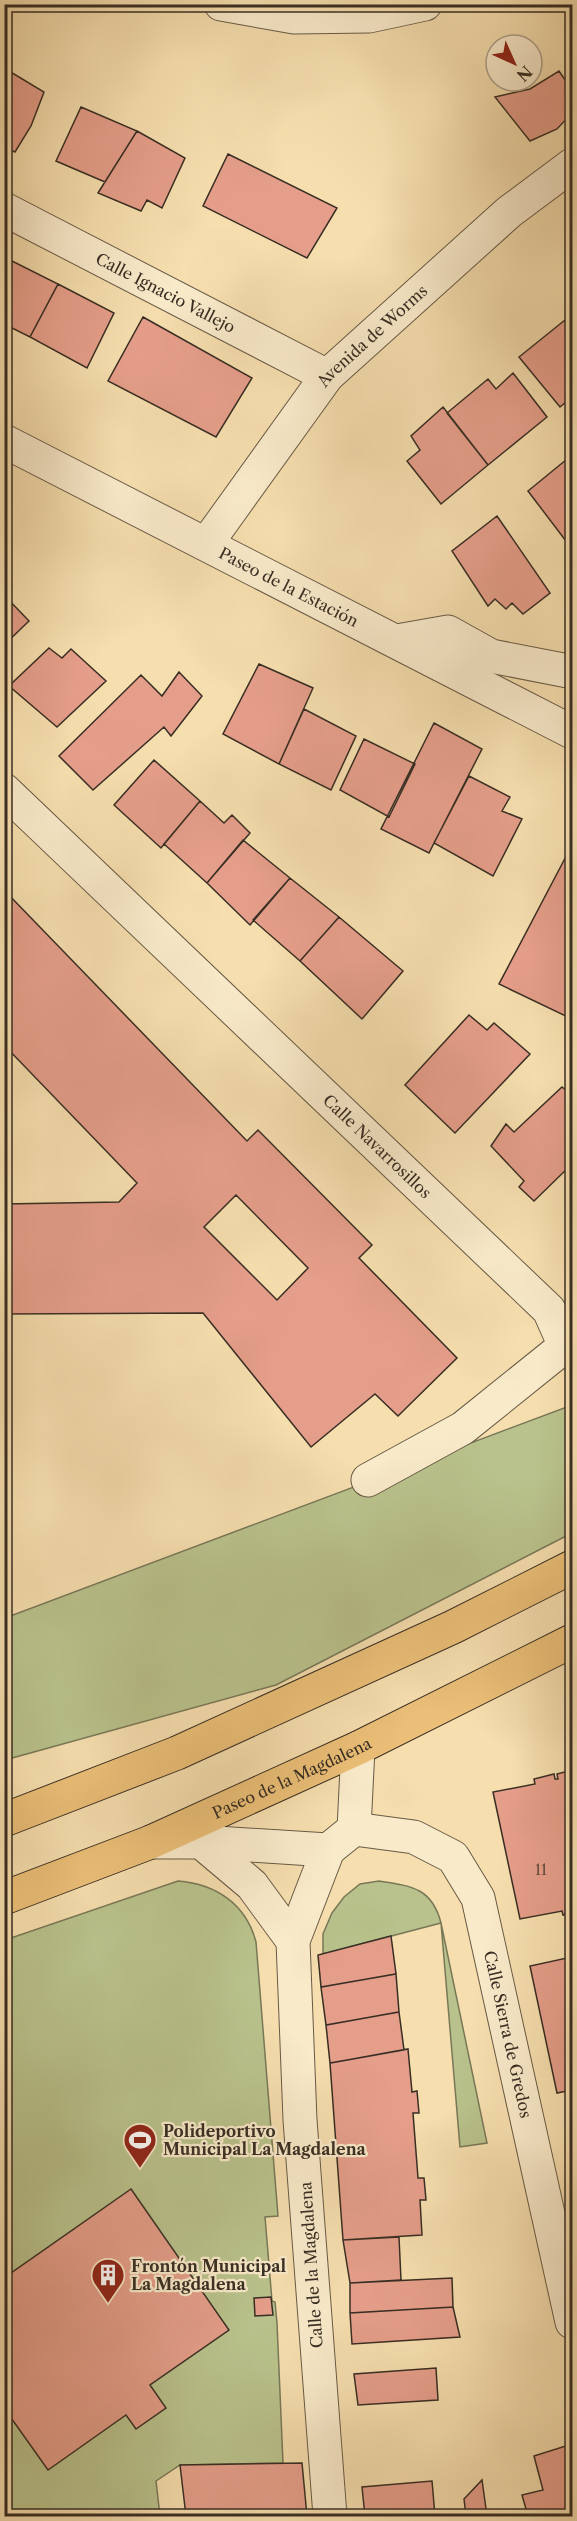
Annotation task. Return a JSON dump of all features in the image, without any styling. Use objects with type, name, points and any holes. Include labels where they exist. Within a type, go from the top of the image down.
[{"type":"main road","points":[[4,1820],[177,1753],[453,1627],[573,1567]]},
{"type":"main road","name":"Paseo de la Magdalena","points":[[4,1898],[151,1842],[358,1748],[573,1641]]},
{"type":"street","points":[[220,4],[294,17],[369,16],[425,4]]},
{"type":"street","name":"Avenida de Worms","points":[[207,543],[327,376],[509,212],[573,165]]},
{"type":"street","name":"Calle Ignacio Vallejo","points":[[4,209],[327,376]]},
{"type":"street","name":"Paseo de la Estación","points":[[4,441],[397,641],[565,719]]},
{"type":"street","points":[[397,641],[448,632],[491,656],[570,670],[565,719]]},
{"type":"street","name":"Calle Navarrosillos","points":[[4,790],[549,1310],[565,1346],[463,1428],[369,1480]]},
{"type":"street","points":[[151,1842],[201,1842],[328,1850],[354,1829],[358,1748]]},
{"type":"street","name":"Calle Sierra de Gredos","points":[[354,1829],[414,1837],[453,1857],[478,1898],[573,2322]]},
{"type":"street","points":[[201,1842],[252,1885],[293,1941]]},
{"type":"street","name":"Calle de la Magdalena","points":[[328,1850],[293,1941],[300,2120],[330,2517]]},
{"type":"green space","points":[[572,1405],[572,1533],[276,1685],[5,1760],[5,1618]]},
{"type":"green space","name":"Polideportivo Municipal La Magdalena","points":[[178,1881],[205,1886],[228,1898],[245,1917],[256,1942],[278,2216],[265,2217],[272,2301],[275,2302],[277,2323],[283,2463],[180,2465],[156,2481],[160,2516],[5,2516],[5,1940]]},
{"type":"green space","points":[[379,1881],[411,1887],[419,1891],[432,1902],[441,1923],[323,1954],[323,1934],[332,1913],[344,1897],[360,1884]]},
{"type":"green space","points":[[441,1923],[487,2143],[460,2147]]},
{"type":"building","points":[[4,68],[44,92],[31,126],[15,152],[4,147]]},
{"type":"building","points":[[559,71],[572,90],[572,113],[557,129],[530,141],[495,97],[512,93],[544,93],[544,80]]},
{"type":"building","points":[[81,107],[137,131],[105,182],[56,161]]},
{"type":"building","points":[[137,131],[185,158],[162,208],[147,200],[141,211],[98,193]]},
{"type":"building","points":[[228,154],[337,208],[307,258],[203,206]]},
{"type":"building","points":[[6,258],[58,284],[30,337],[4,324]]},
{"type":"building","points":[[58,284],[114,313],[87,368],[30,337]]},
{"type":"building","points":[[143,317],[252,378],[216,437],[108,381]]},
{"type":"building","points":[[565,320],[572,329],[572,397],[560,407],[519,357]]},
{"type":"building","points":[[513,373],[547,417],[488,465],[447,413],[488,379],[496,389]]},
{"type":"building","points":[[443,407],[488,465],[441,504],[407,461],[420,450],[411,436]]},
{"type":"building","points":[[572,455],[572,549],[528,491]]},
{"type":"building","points":[[497,516],[550,593],[523,614],[512,603],[506,609],[495,599],[488,606],[452,551]]},
{"type":"building","points":[[4,595],[29,621],[4,645]]},
{"type":"building","points":[[49,648],[62,658],[71,649],[106,681],[57,727],[9,686]]},
{"type":"building","points":[[259,664],[313,688],[279,764],[223,734]]},
{"type":"building","points":[[179,672],[202,696],[171,736],[164,727],[93,790],[59,756],[141,675],[162,696]]},
{"type":"building","points":[[304,709],[356,736],[331,790],[279,764]]},
{"type":"building","points":[[434,723],[482,749],[429,853],[381,829]]},
{"type":"building","points":[[364,739],[415,764],[389,817],[340,790]]},
{"type":"building","points":[[154,760],[200,801],[161,848],[114,805]]},
{"type":"building","points":[[469,776],[510,797],[502,811],[522,819],[493,876],[434,843]]},
{"type":"building","points":[[200,801],[224,823],[232,815],[250,833],[207,883],[164,844]]},
{"type":"building","points":[[243,840],[290,878],[250,925],[207,883]]},
{"type":"building","points":[[572,845],[572,1019],[499,984]]},
{"type":"building","points":[[290,878],[339,917],[300,961],[253,920]]},
{"type":"building","points":[[4,890],[247,1141],[258,1130],[372,1245],[359,1258],[457,1358],[398,1416],[375,1394],[311,1447],[203,1313],[4,1314],[4,1204],[119,1202],[137,1183],[4,1045]],"holes":[[[236,1195],[308,1268],[277,1300],[204,1227]]]},
{"type":"building","points":[[339,917],[403,971],[362,1019],[300,961]]},
{"type":"building","points":[[469,1015],[487,1030],[494,1023],[530,1054],[455,1133],[405,1085]]},
{"type":"building","points":[[562,1087],[572,1095],[572,1164],[534,1201],[519,1187],[524,1181],[491,1146],[506,1124],[514,1132]]},
{"type":"building","points":[[572,1770],[572,1913],[563,1915],[562,1911],[520,1919],[493,1792],[535,1784],[534,1779],[554,1774],[555,1779],[558,1779],[557,1774]]},
{"type":"building","points":[[391,1936],[396,1974],[321,1987],[318,1955]]},
{"type":"building","points":[[572,1957],[572,2090],[557,2093],[530,1966]]},
{"type":"building","points":[[396,1974],[399,2012],[326,2025],[321,1987]]},
{"type":"building","points":[[399,2012],[404,2050],[330,2063],[326,2025]]},
{"type":"building","points":[[408,2049],[412,2092],[417,2091],[419,2113],[413,2113],[418,2178],[424,2178],[426,2200],[420,2200],[422,2235],[343,2240],[330,2063]]},
{"type":"building","name":"Frontón Municipal La Magdalena","points":[[131,2189],[229,2330],[150,2385],[166,2408],[136,2429],[126,2415],[48,2470],[4,2408],[4,2278]]},
{"type":"building","points":[[399,2237],[401,2280],[350,2283],[343,2240]]},
{"type":"building","points":[[452,2278],[453,2307],[350,2313],[350,2283]]},
{"type":"building","points":[[271,2297],[273,2315],[255,2316],[254,2298]]},
{"type":"building","points":[[453,2307],[460,2337],[352,2344],[350,2313]]},
{"type":"building","points":[[436,2368],[438,2400],[358,2405],[354,2374]]},
{"type":"building","points":[[572,2444],[572,2516],[528,2516],[522,2495],[543,2490],[534,2456]]},
{"type":"building","points":[[302,2463],[307,2516],[257,2516],[256,2513],[186,2516],[180,2465]]},
{"type":"building","points":[[482,2480],[487,2516],[466,2516],[464,2499]]},
{"type":"building","points":[[432,2481],[435,2516],[365,2516],[362,2487]]},
{"type":"place","name":"Polideportivo Municipal La Magdalena","points":[[140,2169]]},
{"type":"place","name":"Frontón Municipal La Magdalena","points":[[108,2304]]}]
